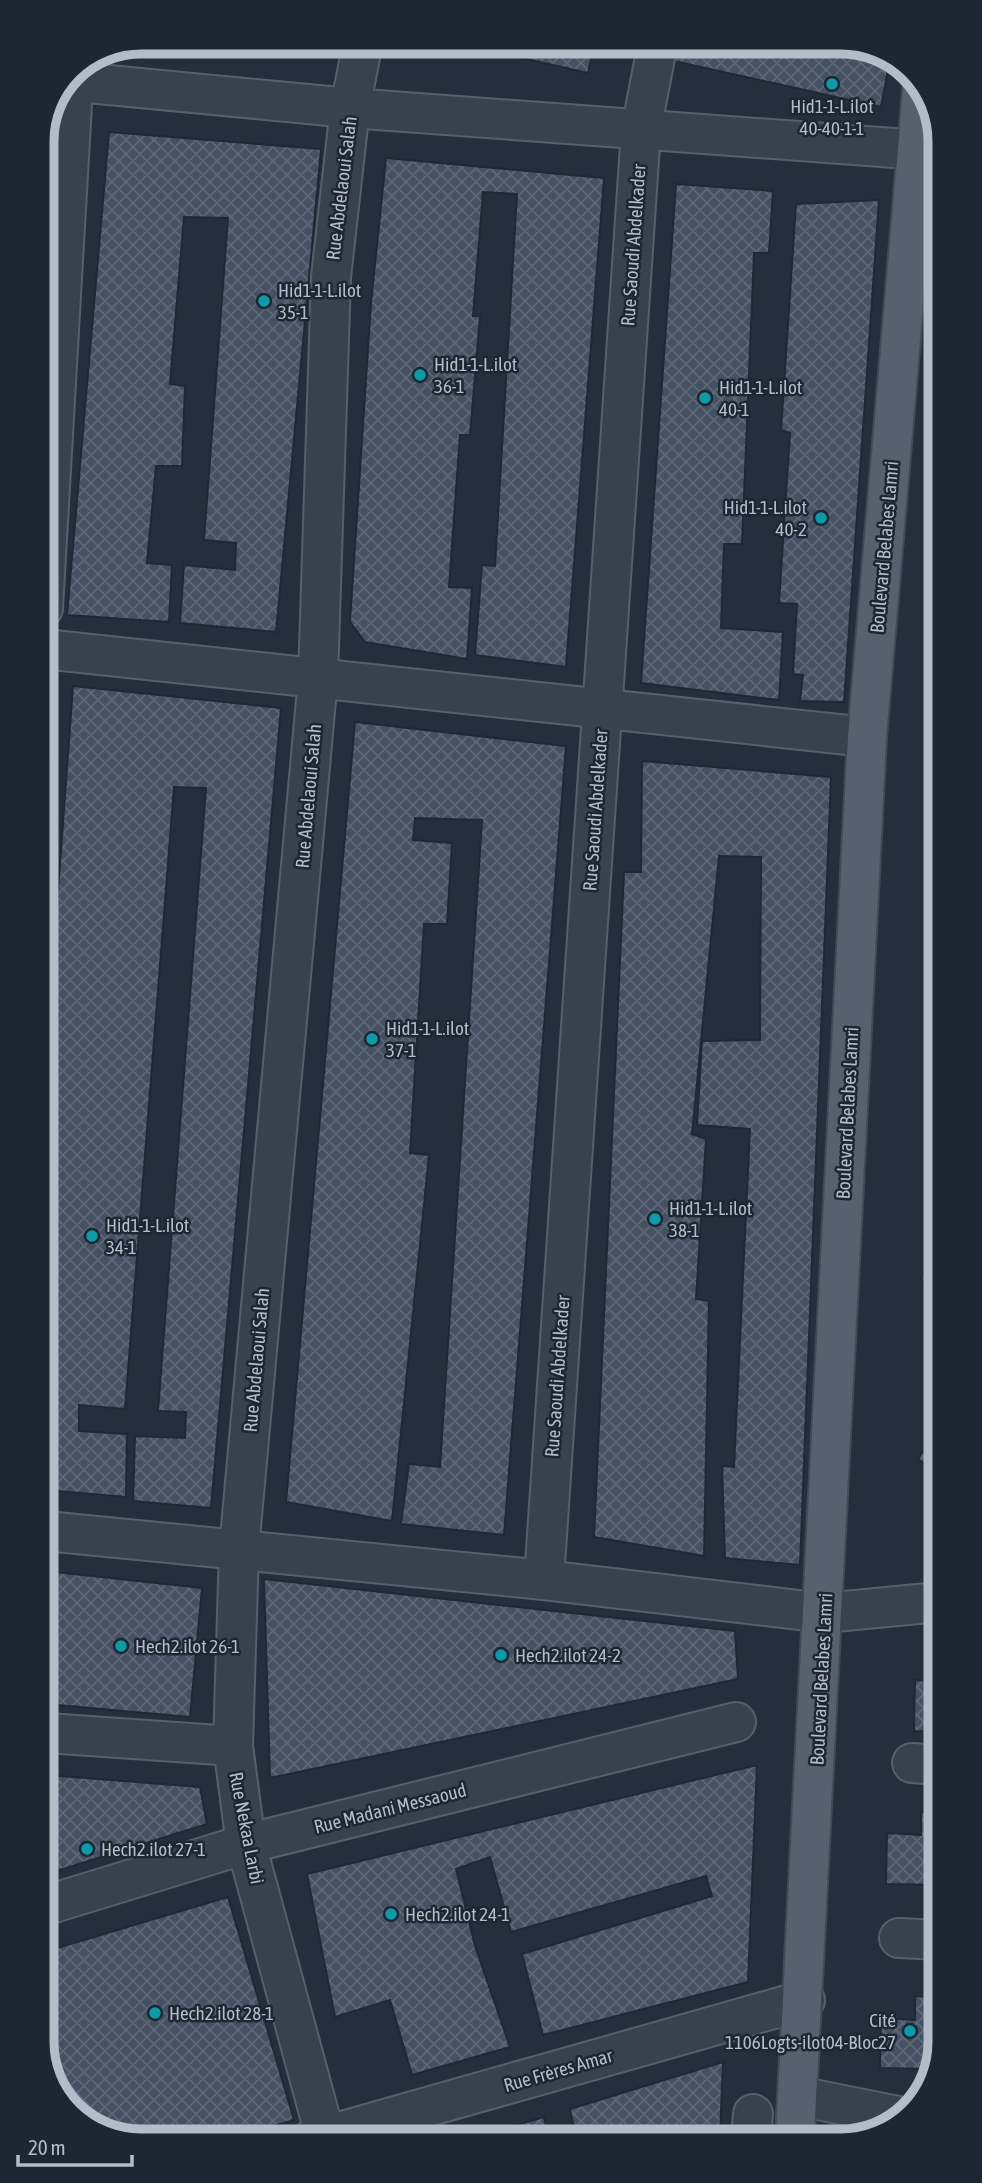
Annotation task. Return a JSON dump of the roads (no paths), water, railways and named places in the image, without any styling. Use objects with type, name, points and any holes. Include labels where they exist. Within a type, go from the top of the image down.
[{"type":"main road","name":"Boulevard Belabes Lamri","points":[[795,2129],[867,737],[926,151],[924,117]]},
{"type":"street","name":"Rue Abdelaoui Salah","points":[[239,1549],[318,678],[331,277],[350,108],[361,54]]},
{"type":"street","name":"Rue Saoudi Abdelkader","points":[[544,1580],[641,130],[656,54]]},
{"type":"street","points":[[82,78],[350,108],[926,151]]},
{"type":"street","points":[[54,399],[70,92]]},
{"type":"street","points":[[54,650],[867,737]]},
{"type":"street","points":[[54,1532],[544,1580],[824,1613],[928,1603]]},
{"type":"street","name":"Rue Nekaa Larbi","points":[[239,1549],[233,1746],[246,1844],[319,2129]]},
{"type":"street","name":"Rue Madani Messaoud","points":[[54,1903],[246,1844],[736,1722]]},
{"type":"street","points":[[54,1733],[233,1746]]},
{"type":"street","points":[[899,1938],[928,1939]]},
{"type":"street","name":"Rue Frères Amar","points":[[352,2129],[804,2000]]},
{"type":"street","points":[[797,2096],[889,2114]]},
{"type":"place","name":"Hid1-1-L.ilot 40-40-1-1","points":[[832,84]]},
{"type":"place","name":"Hid1-1-L.ilot 35-1","points":[[264,301]]},
{"type":"place","name":"Hid1-1-L.ilot 36-1","points":[[420,375]]},
{"type":"place","name":"Hid1-1-L.ilot 40-1","points":[[705,398]]},
{"type":"place","name":"Hid1-1-L.ilot 40-2","points":[[821,518]]},
{"type":"place","name":"Hid1-1-L.ilot 37-1","points":[[372,1039]]},
{"type":"place","name":"Hid1-1-L.ilot 38-1","points":[[655,1219]]},
{"type":"place","name":"Hid1-1-L.ilot 34-1","points":[[92,1236]]},
{"type":"place","name":"Hech2.ilot 26-1","points":[[121,1646]]},
{"type":"place","name":"Hech2.ilot 24-2","points":[[501,1655]]},
{"type":"place","name":"Hech2.ilot 27-1","points":[[87,1849]]},
{"type":"place","name":"Hech2.ilot 24-1","points":[[391,1914]]},
{"type":"place","name":"Hech2.ilot 28-1","points":[[155,2013]]},
{"type":"place","name":"Cité 1106Logts-ilot04-Bloc27","points":[[910,2031]]}]
